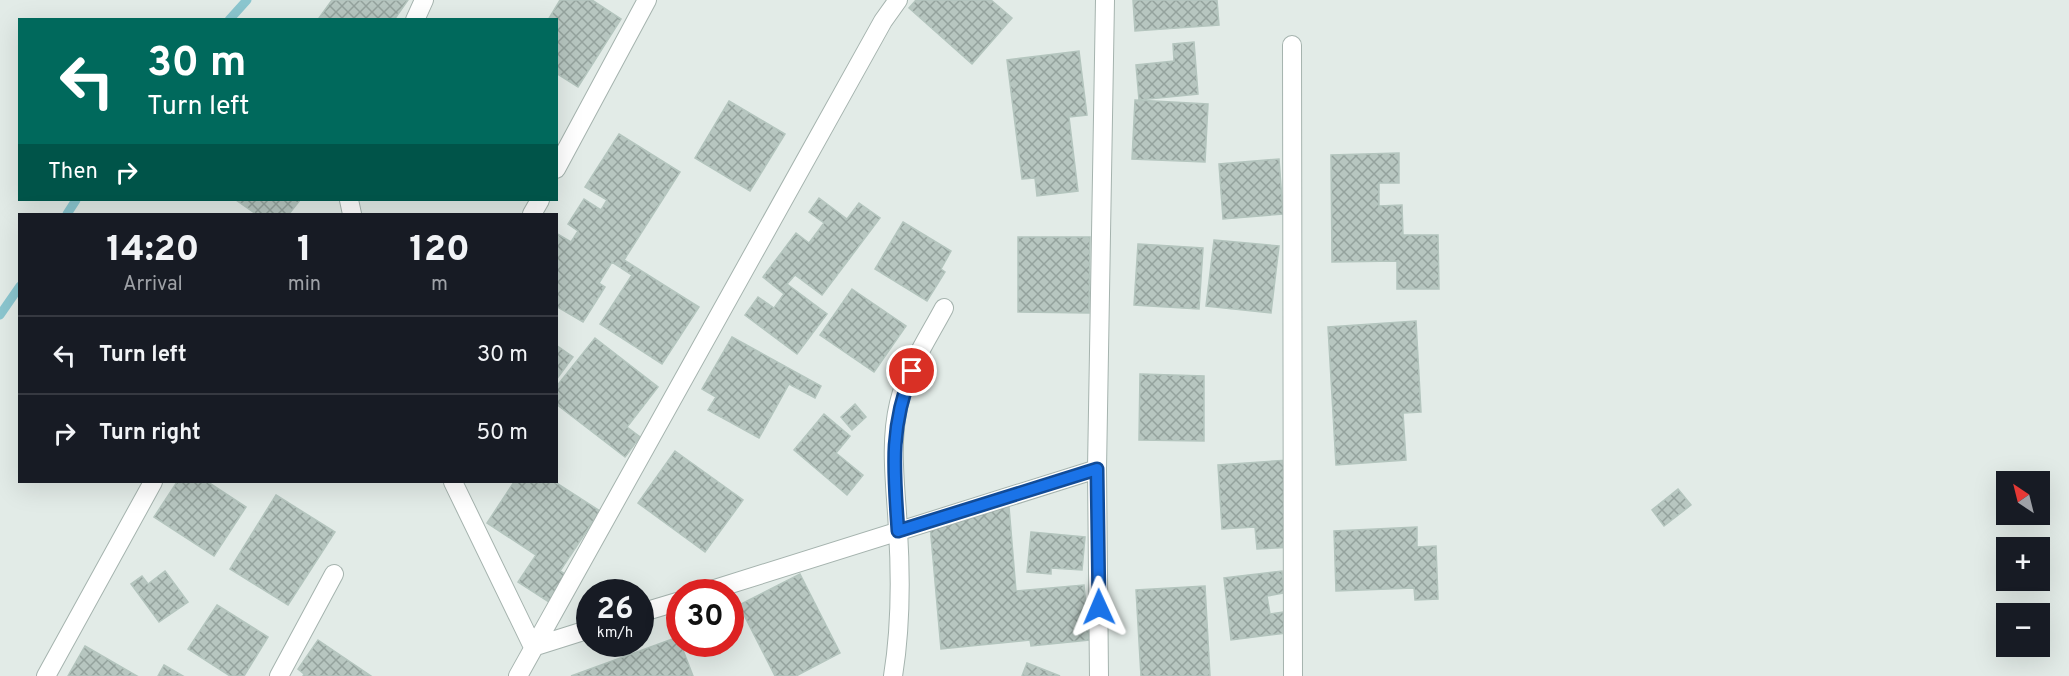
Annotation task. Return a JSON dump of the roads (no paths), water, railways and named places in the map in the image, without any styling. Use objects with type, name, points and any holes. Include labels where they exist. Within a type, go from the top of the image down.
[{"type":"street","points":[[416,18],[424,0]]},
{"type":"street","points":[[558,165],[647,0]]},
{"type":"street","points":[[518,676],[882,21],[898,0]]},
{"type":"street","points":[[1099,676],[1097,469],[1105,0]]},
{"type":"street","points":[[1292,45],[1293,676]]},
{"type":"street","points":[[893,676],[900,630],[898,531],[892,455],[899,402],[918,356],[944,308]]},
{"type":"street","points":[[744,580],[1097,469]]},
{"type":"street","points":[[46,676],[152,483]]},
{"type":"street","points":[[453,483],[533,647]]},
{"type":"street","points":[[279,676],[334,574]]},
{"type":"street","points":[[533,647],[576,633]]},
{"type":"waterway","points":[[231,18],[247,0]]},
{"type":"waterway","points":[[68,213],[75,201]]},
{"type":"waterway","points":[[0,315],[18,289]]}]
